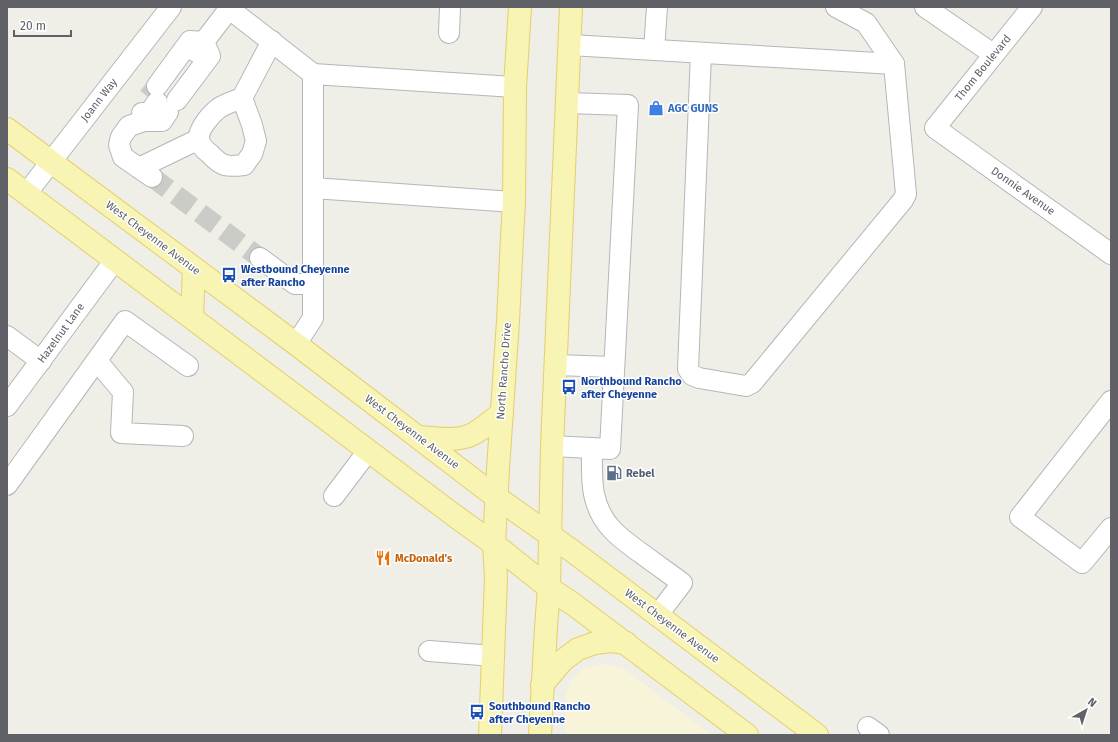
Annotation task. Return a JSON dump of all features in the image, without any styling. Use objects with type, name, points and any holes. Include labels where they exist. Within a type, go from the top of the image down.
[{"type":"main road","name":"North Rancho Drive","points":[[490,735],[496,578],[494,544],[514,202],[515,87],[520,7]]},
{"type":"main road","points":[[540,735],[549,588],[555,365],[571,7]]},
{"type":"main road","name":"West Cheyenne Avenue","points":[[7,129],[296,344],[496,497],[551,535],[817,735]]},
{"type":"main road","points":[[7,179],[494,544],[549,588],[573,604],[747,735]]},
{"type":"main road","points":[[192,317],[194,269]]},
{"type":"main road","points":[[418,437],[458,439],[471,436],[481,430],[502,412]]},
{"type":"main road","points":[[542,685],[562,661],[578,649],[595,643],[611,641],[626,644]]},
{"type":"street","name":"Joann Way","points":[[26,194],[171,7]]},
{"type":"street","points":[[449,33],[450,7]]},
{"type":"street","points":[[654,50],[657,7]]},
{"type":"street","points":[[701,53],[688,369],[692,375],[699,378],[746,386],[752,383],[903,200],[906,194],[894,64],[866,23],[836,7]]},
{"type":"street","points":[[925,7],[993,54]]},
{"type":"street","name":"Thom Boulevard","points":[[935,128],[1032,7]]},
{"type":"street","points":[[199,139],[146,173],[123,157],[119,145],[121,137],[129,126],[144,122],[162,98],[190,41],[204,42],[228,8],[313,74],[515,87]]},
{"type":"street","points":[[242,98],[256,141],[252,154],[244,165],[231,167],[220,164],[201,145],[199,139],[202,128],[210,117],[220,108],[242,98],[272,41]]},
{"type":"street","points":[[570,45],[894,64]]},
{"type":"street","points":[[296,344],[313,318],[313,74]]},
{"type":"street","points":[[552,446],[610,449],[628,105],[567,103]]},
{"type":"street","name":"Donnie Avenue","points":[[935,128],[1111,254]]},
{"type":"street","points":[[313,188],[514,202]]},
{"type":"street","points":[[260,258],[295,284],[313,284]]},
{"type":"street","name":"Hazelnut Lane","points":[[7,406],[115,260]]},
{"type":"street","points":[[7,485],[125,321],[188,366]]},
{"type":"street","points":[[7,336],[40,361]]},
{"type":"street","points":[[96,361],[123,392],[120,433],[183,436]]},
{"type":"street","points":[[555,365],[614,367]]},
{"type":"street","points":[[1111,401],[1020,517],[1082,563],[1111,528]]},
{"type":"street","points":[[592,448],[592,476],[594,493],[599,509],[609,526],[619,537],[682,583],[658,616]]},
{"type":"street","points":[[334,496],[368,451]]},
{"type":"street","points":[[430,651],[494,656]]},
{"type":"sand","points":[[602,664],[623,668],[712,735],[565,735],[566,695],[571,680],[585,668]]},
{"type":"tunnel","points":[[148,97],[157,86]]},
{"type":"tunnel","points":[[152,177],[260,258]]},
{"type":"place","name":"AGC GUNS","points":[[656,108]]},
{"type":"place","name":"Westbound Cheyenne after Rancho","points":[[229,275]]},
{"type":"place","name":"Northbound Rancho after Cheyenne","points":[[569,387]]},
{"type":"place","name":"Rebel","points":[[614,473]]},
{"type":"place","name":"McDonald's","points":[[383,558]]},
{"type":"place","name":"Southbound Rancho after Cheyenne","points":[[477,712]]}]
